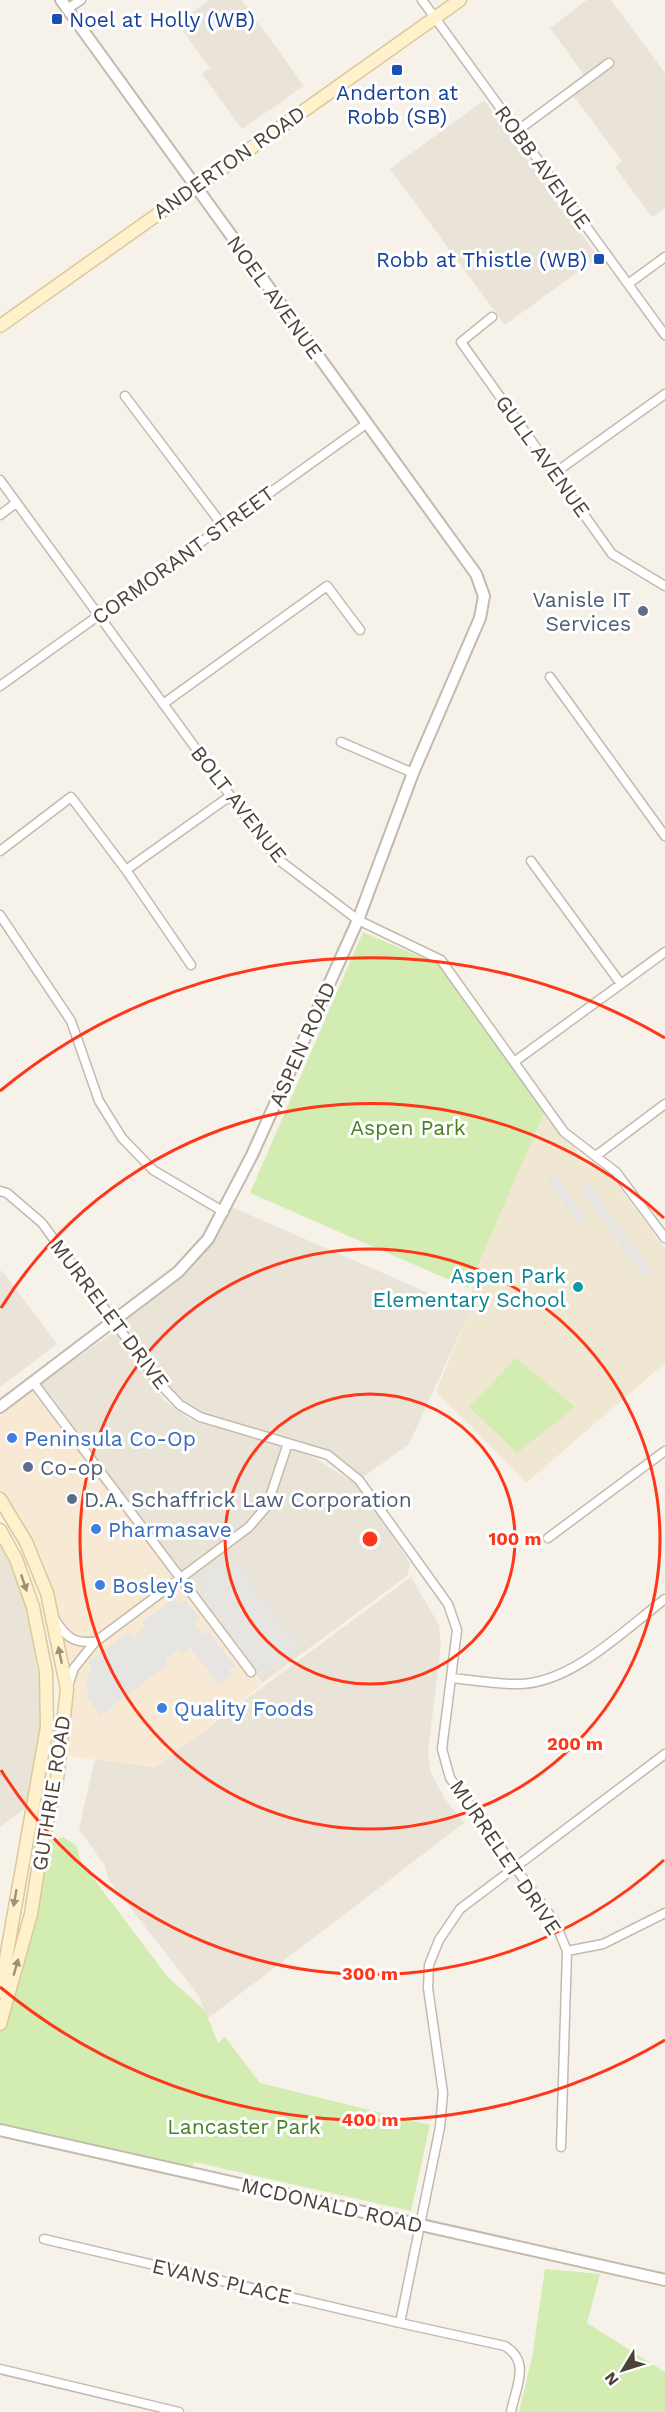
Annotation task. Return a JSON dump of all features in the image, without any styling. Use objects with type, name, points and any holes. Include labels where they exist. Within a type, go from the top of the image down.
[{"type":"main road","name":"ANDERTON ROAD","points":[[0,326],[460,0]]},
{"type":"main road","name":"GUTHRIE ROAD","points":[[0,1499],[26,1542],[46,1593],[67,1689],[57,1779],[42,1844],[31,1914],[0,2024]]},
{"type":"main road","name":"GUTHRIE ROAD","points":[[0,1530],[16,1559],[33,1607],[46,1672],[46,1727],[38,1789],[15,1898],[0,1992]]},
{"type":"street","points":[[64,4],[81,0]]},
{"type":"street","name":"ROBB AVENUE","points":[[422,0],[665,335]]},
{"type":"street","name":"NOEL AVENUE","points":[[64,4],[476,574],[484,596]]},
{"type":"street","points":[[517,131],[609,63]]},
{"type":"street","points":[[628,284],[665,257]]},
{"type":"street","name":"GULL AVENUE","points":[[492,317],[461,342],[556,472],[612,554],[665,586]]},
{"type":"street","points":[[556,472],[665,394]]},
{"type":"street","points":[[125,396],[223,526]]},
{"type":"street","name":"CORMORANT STREET","points":[[0,686],[366,424]]},
{"type":"street","name":"BOLT AVENUE","points":[[0,480],[275,857],[358,920],[441,960],[564,1132],[597,1155],[616,1172],[665,1238]]},
{"type":"street","points":[[0,515],[16,503]]},
{"type":"street","points":[[163,704],[327,586],[360,630]]},
{"type":"street","name":"ASPEN ROAD","points":[[0,1407],[178,1272],[208,1239],[252,1155],[358,920],[413,773],[480,618],[484,596]]},
{"type":"street","points":[[549,677],[665,836]]},
{"type":"street","points":[[341,742],[413,773]]},
{"type":"street","points":[[126,870],[230,796]]},
{"type":"street","points":[[0,851],[71,797],[126,870],[191,965]]},
{"type":"street","points":[[531,861],[621,984]]},
{"type":"street","points":[[0,915],[70,1021],[99,1101],[122,1138],[153,1170],[224,1212]]},
{"type":"street","points":[[514,1062],[665,952]]},
{"type":"street","points":[[597,1155],[665,1104]]},
{"type":"street","name":"MURRELET DRIVE","points":[[0,1191],[7,1193],[42,1223],[159,1383],[180,1405],[200,1417],[328,1455],[359,1480],[448,1604],[457,1630],[442,1749],[450,1778],[555,1922],[567,1951]]},
{"type":"street","points":[[33,1382],[251,1672]]},
{"type":"street","points":[[67,1689],[74,1668],[95,1642],[249,1527],[267,1506],[288,1443]]},
{"type":"street","points":[[548,1538],[665,1451]]},
{"type":"street","points":[[452,1678],[519,1684],[543,1682],[570,1670],[665,1599]]},
{"type":"street","points":[[51,1614],[71,1640],[77,1643],[95,1642]]},
{"type":"street","points":[[400,2323],[440,2127],[442,2093],[428,1988],[429,1965],[439,1940],[460,1909],[665,1754]]},
{"type":"street","points":[[561,2147],[567,1951],[603,1944],[665,1913]]},
{"type":"street","name":"MCDONALD ROAD","points":[[0,2130],[665,2280]]},
{"type":"street","name":"EVANS PLACE","points":[[44,2239],[505,2346],[516,2353],[521,2364],[511,2412]]},
{"type":"street","points":[[0,2369],[179,2412]]},
{"type":"shaded area","points":[[209,0],[242,0],[304,86],[242,129],[202,74],[210,68],[177,23]]},
{"type":"shaded area","points":[[587,0],[611,0],[665,73],[665,208],[652,217],[615,167],[622,161],[567,87],[584,75],[550,28]]},
{"type":"shaded area","points":[[484,100],[598,257],[505,325],[390,169]]},
{"type":"shaded area","points":[[545,1111],[581,1156],[612,1177],[665,1249],[665,1363],[526,1483],[436,1391],[470,1311],[473,1276]]},
{"type":"shaded area","points":[[555,1173],[586,1219],[578,1225],[547,1179]]},
{"type":"shaded area","points":[[590,1183],[652,1272],[644,1278],[581,1189]]},
{"type":"shaded area","points":[[227,1205],[470,1311],[409,1444],[359,1480],[328,1455],[200,1417],[180,1405],[115,1321],[178,1272]]},
{"type":"shaded area","points":[[0,1270],[57,1344],[0,1387]]},
{"type":"shaded area","points":[[117,1330],[163,1399],[191,1420],[312,1456],[359,1486],[410,1563],[407,1576],[262,1683],[40,1383]]},
{"type":"shaded area","points":[[33,1382],[262,1685],[155,1767],[60,1755],[67,1689],[47,1593],[0,1499],[0,1407]]},
{"type":"shaded area","points":[[0,1542],[25,1599],[42,1698],[39,1756],[28,1806],[0,1827]]},
{"type":"shaded area","points":[[218,1561],[231,1561],[240,1567],[299,1647],[263,1676],[203,1595],[202,1577],[209,1566]]},
{"type":"shaded area","points":[[411,1577],[439,1625],[441,1644],[428,1752],[431,1773],[445,1799],[464,1823],[207,2019],[199,1996],[108,1879],[105,1866],[79,1829],[95,1759],[155,1767]]},
{"type":"shaded area","points":[[174,1598],[179,1604],[185,1600],[200,1619],[194,1623],[203,1635],[208,1631],[235,1666],[229,1670],[232,1675],[218,1685],[191,1648],[181,1654],[178,1650],[165,1660],[168,1664],[100,1716],[88,1697],[86,1679],[92,1667],[88,1662],[128,1632],[133,1637],[145,1627],[142,1622]]},
{"type":"green space","name":"Aspen Park","points":[[363,932],[441,966],[545,1111],[468,1288],[250,1193]]},
{"type":"green space","points":[[516,1358],[575,1407],[517,1453],[469,1407]]},
{"type":"green space","name":"Lancaster Park","points":[[63,1837],[76,1845],[81,1862],[167,1976],[205,2011],[218,2043],[225,2037],[260,2083],[430,2125],[411,2211],[194,2162],[190,2173],[0,2130],[0,2024],[42,1844]]},
{"type":"green space","points":[[545,2269],[600,2274],[587,2323],[665,2372],[665,2412],[519,2412],[532,2358]]},
{"type":"place","name":"Noel at Holly (WB)","points":[[57,19]]},
{"type":"place","name":"Anderton at Robb (SB)","points":[[397,70]]},
{"type":"place","name":"Robb at Thistle (WB)","points":[[599,259]]},
{"type":"place","name":"Vanisle IT Services","points":[[643,611]]},
{"type":"place","name":"Aspen Park Elementary School","points":[[578,1287]]},
{"type":"place","name":"Peninsula Co-Op","points":[[12,1438]]},
{"type":"place","name":"Co-op","points":[[28,1467]]},
{"type":"place","name":"D.A. Schaffrick Law Corporation","points":[[72,1499]]},
{"type":"place","name":"Pharmasave","points":[[96,1529]]},
{"type":"place","name":"Bosley's","points":[[100,1585]]},
{"type":"place","name":"Quality Foods","points":[[162,1708]]}]
